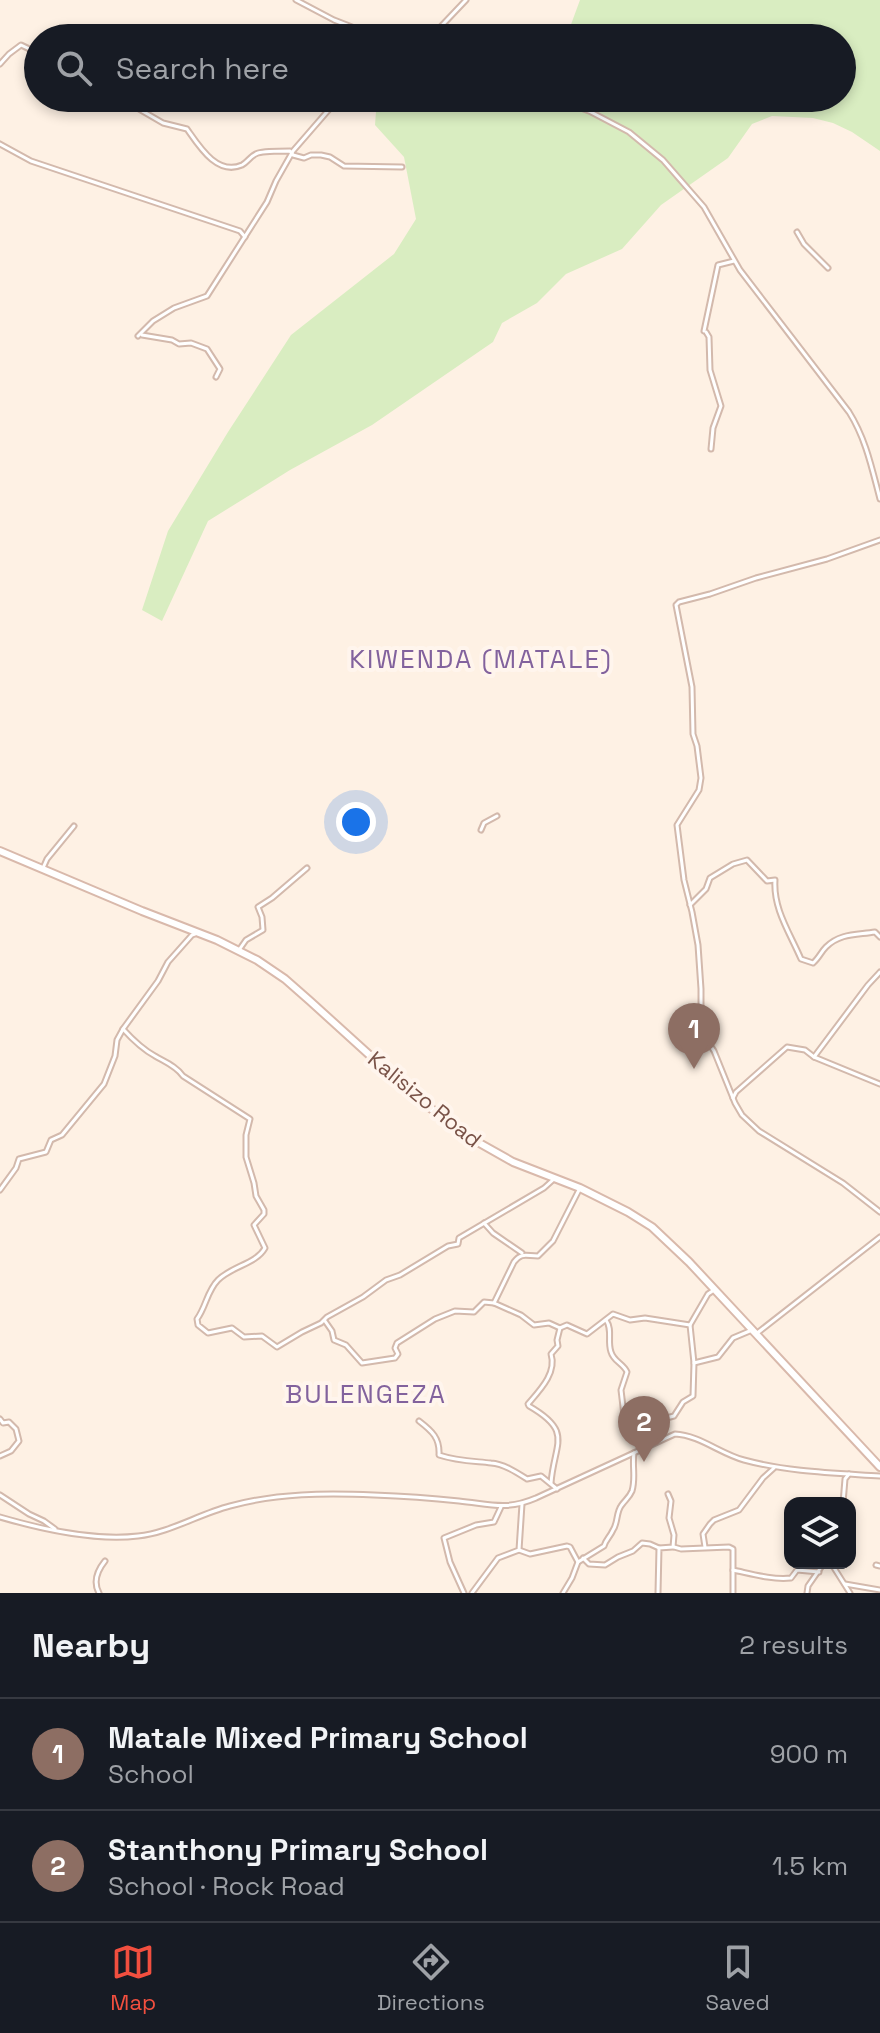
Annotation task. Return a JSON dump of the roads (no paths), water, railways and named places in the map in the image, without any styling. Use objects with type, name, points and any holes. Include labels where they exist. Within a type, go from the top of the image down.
[{"type":"street","points":[[296,0],[344,24]]},
{"type":"street","points":[[443,24],[466,0]]},
{"type":"street","points":[[0,64],[21,45],[24,46]]},
{"type":"street","points":[[144,112],[163,123],[187,129],[200,148],[218,165],[234,167],[258,153],[290,151],[304,158],[311,155],[330,157],[344,166],[402,167]]},
{"type":"street","points":[[216,377],[220,369],[207,349],[191,343],[179,344],[143,334],[138,336],[153,321],[174,308],[207,296],[267,202],[293,151],[327,112]]},
{"type":"street","points":[[591,112],[629,132],[663,160],[704,207],[734,261],[849,412],[865,443],[880,499]]},
{"type":"street","points":[[0,144],[31,161],[240,231],[245,237]]},
{"type":"street","points":[[797,232],[804,244],[828,268]]},
{"type":"street","points":[[711,449],[713,428],[721,406],[710,370],[709,337],[705,332],[718,265],[734,261]]},
{"type":"street","points":[[880,540],[677,603],[692,687],[693,734],[701,778],[699,790],[677,825],[684,880],[698,945],[704,1036],[714,1051],[742,1115],[759,1131],[843,1183],[880,1212]]},
{"type":"street","points":[[481,830],[484,823],[497,816]]},
{"type":"street","points":[[43,869],[47,859],[74,826]]},
{"type":"street","name":"Kalisizo Road","points":[[0,851],[239,950],[285,979],[447,1121],[499,1155],[580,1188],[652,1227],[715,1289],[880,1467]]},
{"type":"street","points":[[690,905],[706,889],[710,878],[733,864],[747,860],[767,881],[775,880],[774,895],[801,959],[813,963],[824,948],[841,936],[875,932],[880,937]]},
{"type":"street","points":[[239,950],[246,940],[263,930],[258,907],[307,868]]},
{"type":"street","points":[[0,1190],[19,1159],[46,1152],[51,1140],[62,1135],[104,1084],[123,1029],[168,962],[192,935],[203,934]]},
{"type":"street","points":[[814,1057],[880,972]]},
{"type":"street","points":[[123,1029],[136,1043],[250,1119],[246,1157],[256,1196],[264,1210],[254,1225],[265,1248],[255,1259],[230,1269],[215,1283],[197,1319],[205,1332],[211,1334],[228,1328],[244,1337],[267,1338],[276,1348],[372,1292],[386,1280],[448,1246],[458,1244],[459,1238],[554,1179]]},
{"type":"street","points":[[733,1098],[787,1047],[805,1050],[814,1057],[880,1084]]},
{"type":"street","points":[[484,1223],[523,1254],[538,1256],[553,1241],[580,1188]]},
{"type":"street","points":[[694,1363],[718,1357],[733,1338],[754,1332],[880,1237]]},
{"type":"street","points":[[494,1303],[514,1262],[523,1254]]},
{"type":"street","points":[[650,1445],[648,1426],[651,1422],[674,1416],[687,1398],[693,1396],[690,1325],[708,1294],[715,1289]]},
{"type":"street","points":[[324,1321],[332,1331],[334,1340],[346,1345],[362,1363],[395,1358],[398,1354],[395,1348],[397,1343],[435,1319],[455,1311],[474,1312],[484,1302],[521,1315],[534,1325],[549,1323],[560,1328],[567,1325],[587,1334],[615,1314],[630,1320],[645,1318],[690,1325]]},
{"type":"street","points":[[606,1320],[611,1327],[608,1344],[611,1356],[624,1365],[627,1372],[621,1390],[624,1415],[645,1447]]},
{"type":"street","points":[[551,1483],[559,1444],[558,1434],[546,1417],[528,1404],[550,1375],[553,1363],[551,1354],[558,1346],[560,1328]]},
{"type":"street","points":[[0,1419],[16,1429],[19,1441],[11,1451],[0,1456]]},
{"type":"street","points":[[419,1421],[437,1437],[440,1456],[474,1463],[494,1463],[527,1479],[541,1476],[557,1489]]},
{"type":"street","points":[[0,1517],[58,1531],[113,1537],[156,1532],[232,1505],[288,1495],[383,1495],[501,1507],[522,1504],[557,1489],[671,1434],[680,1434],[743,1460],[776,1467],[880,1476]]},
{"type":"street","points":[[563,1593],[578,1562],[604,1546],[607,1536],[613,1531],[619,1508],[632,1489],[634,1453]]},
{"type":"street","points":[[705,1547],[703,1534],[710,1524],[739,1510],[763,1478],[776,1467]]},
{"type":"street","points":[[844,1497],[845,1479],[849,1474]]},
{"type":"street","points":[[668,1494],[673,1547]]},
{"type":"street","points":[[0,1495],[58,1531]]},
{"type":"street","points":[[519,1550],[522,1504]]},
{"type":"street","points":[[464,1593],[450,1562],[444,1538],[470,1527],[494,1522],[501,1507]]},
{"type":"street","points":[[583,1558],[589,1564],[605,1565],[642,1543],[659,1548],[729,1547],[733,1549],[733,1593]]},
{"type":"street","points":[[472,1593],[498,1558],[519,1550],[530,1554],[567,1546],[578,1562]]},
{"type":"street","points":[[658,1593],[659,1548]]},
{"type":"street","points":[[99,1593],[96,1577],[105,1561]]},
{"type":"street","points":[[807,1593],[808,1586],[821,1569]]},
{"type":"street","points":[[835,1569],[850,1593]]},
{"type":"street","points":[[733,1570],[786,1579],[797,1570],[819,1572]]},
{"type":"street","points":[[845,1584],[880,1590]]},
{"type":"place","name":"Matale Mixed Primary School","points":[[694,1069]]},
{"type":"place","name":"Stanthony Primary School","points":[[644,1462]]},
{"type":"district","name":"KIWENDA (MATALE)","points":[[481,659]]},
{"type":"district","name":"BULENGEZA","points":[[366,1394]]}]
